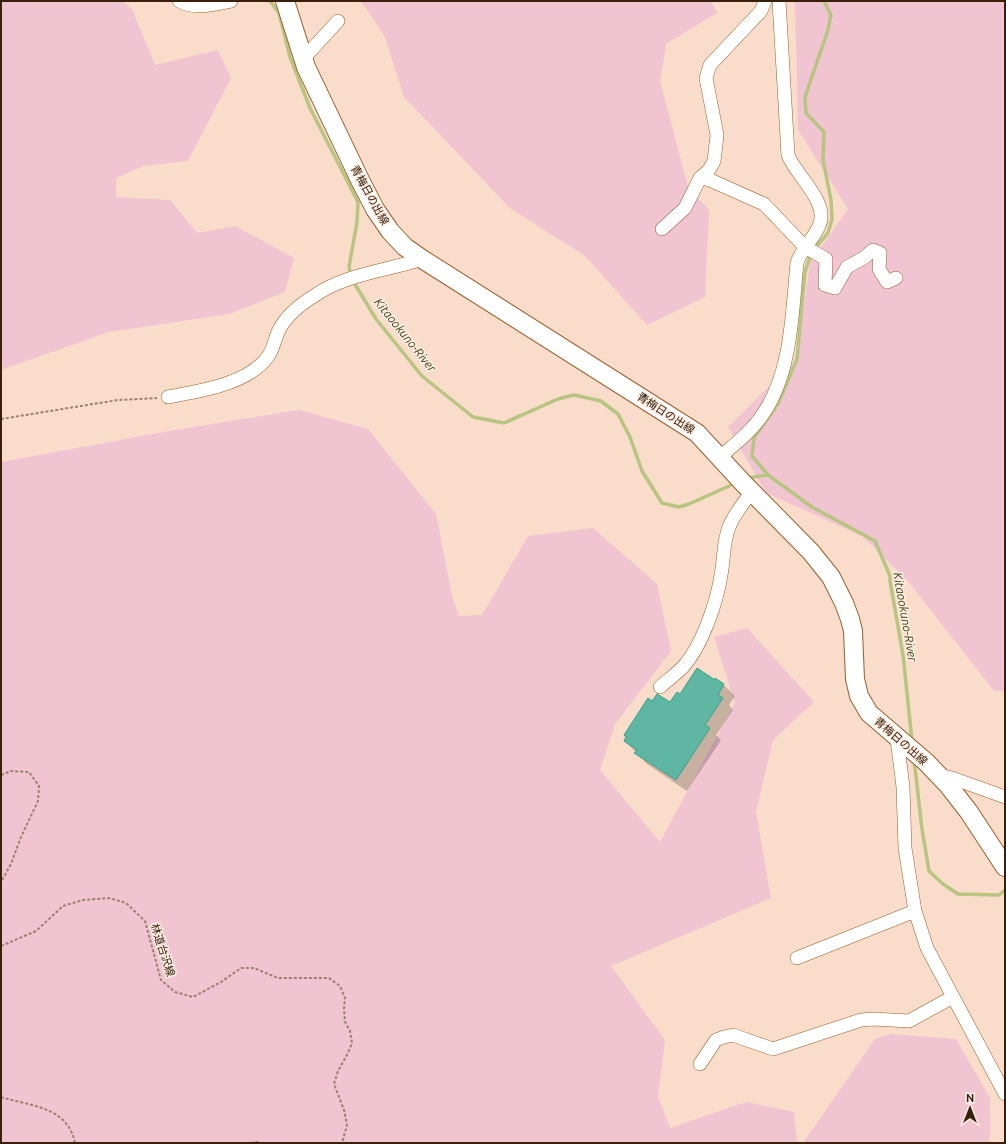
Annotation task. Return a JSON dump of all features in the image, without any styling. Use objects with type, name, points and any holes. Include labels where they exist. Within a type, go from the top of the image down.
[{"type":"main road","name":"青梅日の出線","points":[[285,1],[306,67],[356,173],[375,209],[390,231],[405,247],[422,259],[697,433],[811,552],[831,577],[844,603],[853,631],[855,678],[859,696],[869,713],[948,784],[969,812],[1005,867]]},
{"type":"street","points":[[180,1],[193,6],[231,1]]},
{"type":"street","points":[[662,229],[685,208],[700,178],[709,170],[714,161],[717,135],[706,78],[710,65],[761,11],[765,1]]},
{"type":"street","points":[[720,457],[763,415],[778,384],[790,337],[796,263],[799,256],[820,226],[822,212],[812,191],[792,165],[788,155],[778,1]]},
{"type":"street","points":[[303,59],[338,21]]},
{"type":"street","points":[[700,178],[710,180],[764,204],[806,246],[826,259],[825,285],[835,288],[847,267],[865,257],[873,250],[880,253],[879,269],[888,282],[896,278]]},
{"type":"street","points":[[168,397],[205,390],[240,378],[256,370],[269,355],[280,329],[289,316],[314,296],[345,280],[422,259]]},
{"type":"street","points":[[660,687],[683,666],[697,647],[711,613],[720,586],[725,544],[729,527],[738,512],[744,483]]},
{"type":"street","points":[[902,743],[905,848],[915,911],[928,948],[1005,1094]]},
{"type":"street","points":[[939,775],[1005,796]]},
{"type":"street","points":[[797,958],[915,911]]},
{"type":"street","points":[[700,1064],[716,1040],[724,1036],[733,1036],[772,1049],[861,1020],[873,1019],[909,1021],[953,997]]},
{"type":"path","points":[[1,419],[118,400],[168,397]]},
{"type":"path","points":[[1,775],[11,771],[29,772],[38,786],[38,801],[21,837],[11,864],[1,882]]},
{"type":"path","name":"林道台沢線","points":[[1,946],[36,931],[63,906],[83,900],[109,898],[126,903],[145,921],[161,980],[175,992],[193,997],[221,982],[241,968],[254,968],[278,978],[329,978],[340,986],[345,998],[346,1022],[352,1042],[338,1071],[334,1084],[344,1110],[347,1125],[342,1143]]},
{"type":"path","points":[[1,1096],[35,1105],[52,1112],[64,1121],[75,1143]]},
{"type":"path","points":[[250,1143],[261,1143]]},
{"type":"shaded area","points":[[1,1],[123,1],[132,9],[155,65],[218,50],[231,78],[188,161],[143,166],[116,178],[116,197],[170,200],[197,233],[235,226],[294,258],[285,292],[229,314],[109,332],[1,370]]},
{"type":"shaded area","points":[[361,1],[711,1],[717,13],[666,44],[660,81],[688,187],[709,210],[705,297],[647,325],[585,256],[510,208],[404,97],[385,37]]},
{"type":"shaded area","points":[[795,1],[1005,1],[1005,691],[994,691],[908,581],[862,536],[766,493],[728,427],[797,359],[810,263],[848,209],[798,130]]},
{"type":"shaded area","points":[[299,410],[368,429],[436,514],[452,596],[459,616],[482,615],[528,536],[593,528],[657,584],[671,651],[615,724],[600,770],[660,842],[735,703],[714,637],[747,628],[814,702],[773,740],[756,812],[771,898],[611,966],[665,1040],[658,1096],[670,1128],[746,1102],[794,1112],[797,1143],[1,1143],[1,462],[169,431]]},
{"type":"shaded area","points":[[891,1034],[956,1039],[990,1098],[990,1134],[988,1143],[803,1143],[875,1039]]},
{"type":"building","points":[[697,668],[724,684],[718,695],[723,698],[705,725],[710,728],[676,780],[634,753],[637,750],[624,741],[626,737],[624,735],[648,698],[652,701],[657,694],[670,702],[677,692],[680,694]]},
{"type":"waterway","name":"Kitaookuno-River","points":[[270,1],[279,13],[290,57],[310,108],[358,202],[357,222],[349,267],[351,275]]},
{"type":"waterway","points":[[814,249],[828,233],[832,219],[831,200],[823,160],[824,132],[806,113],[805,97],[828,30],[831,15],[824,1]]},
{"type":"waterway","points":[[768,475],[752,456],[754,438],[778,404],[797,359],[805,272],[811,254]]},
{"type":"waterway","name":"Kitaookuno-River","points":[[353,281],[376,319],[422,376],[473,417],[504,423],[558,399],[574,395],[601,401],[618,414],[630,437],[642,471],[662,503],[679,507],[736,483]]},
{"type":"waterway","name":"Kitaookuno-River","points":[[747,478],[768,475],[812,507],[875,541],[890,576],[903,655],[912,741]]},
{"type":"waterway","name":"Kitaookuno-River","points":[[914,759],[922,829],[929,871],[943,884],[958,894],[999,895],[1005,890]]}]
